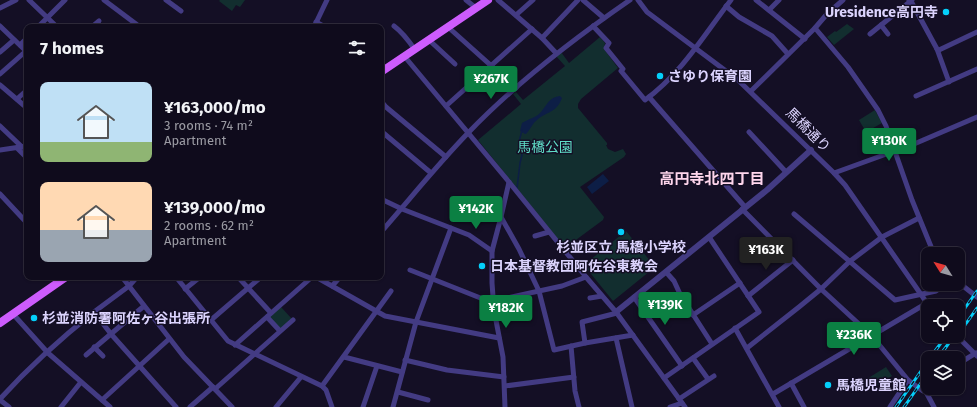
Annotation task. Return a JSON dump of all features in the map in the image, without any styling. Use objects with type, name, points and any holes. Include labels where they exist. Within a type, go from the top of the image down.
[{"type":"main road","points":[[384,68],[405,57],[488,0]]},
{"type":"main road","points":[[0,323],[62,280]]},
{"type":"street","points":[[0,8],[16,0]]},
{"type":"street","points":[[29,0],[54,24]]},
{"type":"street","points":[[41,24],[65,0]]},
{"type":"street","points":[[104,0],[136,24]]},
{"type":"street","points":[[166,0],[181,11]]},
{"type":"street","points":[[315,24],[327,0]]},
{"type":"street","points":[[466,0],[476,8]]},
{"type":"street","points":[[498,0],[542,38],[556,53]]},
{"type":"street","points":[[516,15],[533,0]]},
{"type":"street","points":[[542,38],[578,0]]},
{"type":"street","points":[[583,0],[604,18]]},
{"type":"street","points":[[384,229],[431,173],[468,133],[516,88],[556,53],[630,0]]},
{"type":"street","name":"馬橋通り","points":[[638,0],[647,12],[727,71],[751,91],[834,173],[845,185],[925,299]]},
{"type":"street","points":[[593,26],[609,43],[606,48],[623,69],[621,71],[645,100],[672,78],[731,0]]},
{"type":"street","points":[[756,0],[805,39]]},
{"type":"street","points":[[769,10],[779,0]]},
{"type":"street","points":[[751,91],[805,39],[826,14],[843,0]]},
{"type":"street","points":[[870,34],[910,0],[937,49],[949,82]]},
{"type":"street","points":[[726,6],[739,17],[772,36],[788,54]]},
{"type":"street","points":[[95,24],[99,20]]},
{"type":"street","points":[[881,25],[888,34]]},
{"type":"street","points":[[0,26],[24,49]]},
{"type":"street","points":[[394,26],[401,32],[415,50]]},
{"type":"street","points":[[448,27],[516,88]]},
{"type":"street","points":[[815,28],[848,67],[878,110],[886,126],[931,247]]},
{"type":"street","points":[[446,106],[532,29]]},
{"type":"street","points":[[937,49],[939,50],[977,32]]},
{"type":"street","points":[[0,52],[14,40]]},
{"type":"street","points":[[429,40],[455,64]]},
{"type":"street","points":[[20,45],[24,41]]},
{"type":"street","points":[[0,74],[24,53]]},
{"type":"street","points":[[405,57],[509,182],[586,278],[616,312],[682,403]]},
{"type":"street","points":[[916,96],[977,69]]},
{"type":"street","points":[[0,85],[24,106]]},
{"type":"street","points":[[17,100],[24,93]]},
{"type":"street","points":[[649,97],[743,208],[821,289],[872,336],[908,380],[921,390]]},
{"type":"street","points":[[384,104],[446,158]]},
{"type":"street","points":[[834,173],[895,152],[977,117]]},
{"type":"street","points":[[0,126],[22,147]]},
{"type":"street","points":[[749,132],[786,172]]},
{"type":"street","points":[[384,134],[431,173]]},
{"type":"street","points":[[0,150],[22,147]]},
{"type":"street","points":[[585,343],[582,322],[616,312],[811,150]]},
{"type":"street","points":[[505,407],[505,386],[500,338],[493,302],[492,251],[509,182]]},
{"type":"street","points":[[0,194],[24,220]]},
{"type":"street","points":[[384,200],[402,209],[469,235],[492,251]]},
{"type":"street","points":[[794,214],[895,300],[932,291]]},
{"type":"street","points":[[501,217],[519,249],[539,291],[554,350],[633,335]]},
{"type":"street","points":[[747,348],[821,289],[849,262],[882,237],[919,218]]},
{"type":"street","points":[[393,407],[416,322],[451,228]]},
{"type":"street","points":[[535,236],[549,232]]},
{"type":"street","points":[[664,378],[759,312],[709,236]]},
{"type":"street","points":[[748,296],[793,260]]},
{"type":"street","points":[[410,270],[493,302],[562,286],[586,278]]},
{"type":"street","points":[[666,272],[674,281],[680,294],[712,344]]},
{"type":"street","points":[[124,280],[184,356],[232,407]]},
{"type":"street","points":[[9,407],[0,400],[47,351],[94,312],[129,286],[134,280]]},
{"type":"street","points":[[178,280],[228,341],[322,386],[326,390],[332,407]]},
{"type":"street","points":[[185,289],[196,280]]},
{"type":"street","points":[[241,280],[280,331]]},
{"type":"street","points":[[211,320],[257,280]]},
{"type":"street","points":[[236,345],[309,280]]},
{"type":"street","points":[[321,280],[376,311],[392,318],[500,338]]},
{"type":"street","points":[[332,286],[337,280]]},
{"type":"street","points":[[693,315],[740,283]]},
{"type":"street","points":[[965,288],[977,297]]},
{"type":"street","points":[[322,386],[391,290]]},
{"type":"street","points":[[590,298],[602,296]]},
{"type":"street","points":[[634,297],[682,366]]},
{"type":"street","points":[[86,355],[144,306]]},
{"type":"street","points":[[773,394],[921,309]]},
{"type":"street","points":[[94,312],[111,334],[176,407]]},
{"type":"street","points":[[13,314],[47,351],[110,407]]},
{"type":"street","points":[[190,407],[293,320]]},
{"type":"street","points":[[735,328],[779,407]]},
{"type":"street","points":[[616,338],[632,407]]},
{"type":"street","points":[[102,400],[170,339]]},
{"type":"street","points":[[965,343],[976,354],[965,360]]},
{"type":"street","points":[[571,346],[574,377],[580,407]]},
{"type":"street","points":[[94,347],[103,356]]},
{"type":"street","points":[[344,357],[402,372]]},
{"type":"street","points":[[693,358],[708,379]]},
{"type":"street","points":[[405,360],[447,370],[504,377]]},
{"type":"street","points":[[363,407],[377,366]]},
{"type":"street","points":[[670,407],[682,403],[708,379],[714,376]]},
{"type":"street","points":[[276,407],[301,377]]},
{"type":"street","points":[[505,386],[574,377]]},
{"type":"street","points":[[890,407],[908,380]]},
{"type":"street","points":[[61,407],[81,382]]},
{"type":"street","points":[[791,384],[804,407]]},
{"type":"street","points":[[398,392],[428,400]]},
{"type":"street","points":[[928,395],[934,407]]},
{"type":"green space","points":[[245,0],[240,7],[236,5],[232,11],[219,1]]},
{"type":"green space","points":[[847,24],[854,29],[834,45],[827,37]]},
{"type":"green space","name":"馬橋公園","points":[[600,37],[605,43],[604,49],[618,68],[581,99],[578,104],[578,108],[607,143],[606,145],[608,149],[615,152],[623,149],[626,154],[624,157],[580,187],[604,217],[603,220],[565,248],[478,140],[521,104],[513,94],[516,92],[523,100],[565,66],[556,56],[561,52],[569,63]]},
{"type":"green space","points":[[875,110],[882,123],[866,132],[859,120]]},
{"type":"green space","points":[[626,231],[655,267],[613,301],[587,269],[589,268],[590,260]]},
{"type":"green space","points":[[281,307],[292,319],[280,329],[269,317]]},
{"type":"green space","points":[[886,367],[892,376],[867,392],[862,382]]},
{"type":"water","points":[[560,96],[562,98],[560,103],[554,110],[543,115],[536,121],[526,134],[520,131],[522,123],[537,116],[553,98]]},
{"type":"water","points":[[603,174],[609,181],[592,194],[587,187]]},
{"type":"waterway","points":[[517,188],[522,155],[519,142],[522,130]]},
{"type":"railway","points":[[965,308],[977,291]]},
{"type":"railway","points":[[965,325],[977,308]]},
{"type":"railway","points":[[935,351],[941,343]]},
{"type":"railway","points":[[943,351],[949,343]]},
{"type":"railway","points":[[896,407],[921,371]]},
{"type":"railway","points":[[904,407],[921,383]]},
{"type":"place","name":"Uresidence高円寺","points":[[946,12]]},
{"type":"place","name":"さゆり保育園","points":[[660,76]]},
{"type":"place","name":"杉並区立 馬橋小学校","points":[[621,232]]},
{"type":"place","name":"日本基督教団阿佐谷東教会","points":[[482,266]]},
{"type":"place","name":"杉並消防署阿佐ヶ谷出張所","points":[[34,318]]},
{"type":"place","name":"馬橋児童館","points":[[828,385]]},
{"type":"district","name":"高円寺北四丁目","points":[[712,179]]}]
